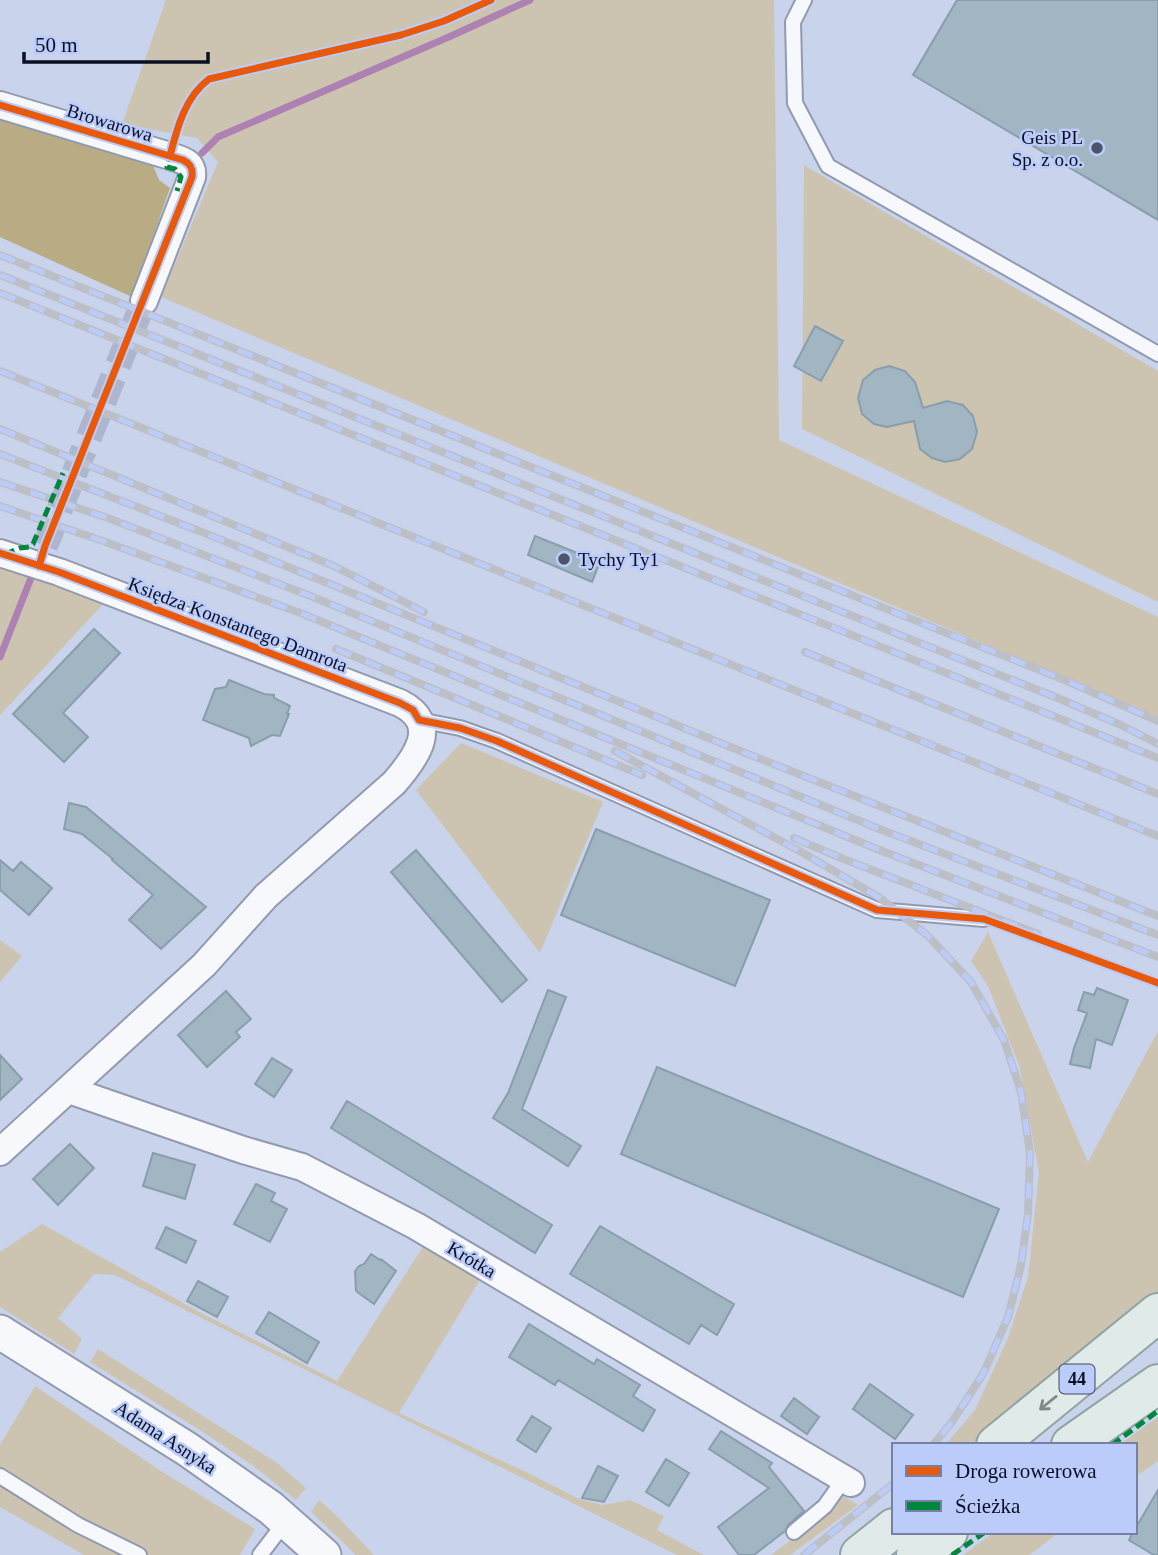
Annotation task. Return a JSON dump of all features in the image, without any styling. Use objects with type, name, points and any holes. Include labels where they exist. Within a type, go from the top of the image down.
[{"type":"main road","name":"44","points":[[998,1443],[1158,1313]]},
{"type":"main road","name":"44","points":[[1075,1443],[1158,1384]]},
{"type":"main road","points":[[860,1555],[892,1530]]},
{"type":"main road","points":[[916,1555],[945,1534]]},
{"type":"street","name":"Browarowa","points":[[0,105],[170,156],[192,167],[192,177],[144,301]]},
{"type":"street","name":"Księdza Konstantego Damrota","points":[[0,553],[42,556],[59,572],[400,703],[413,710],[419,720]]},
{"type":"street","points":[[0,1152],[204,965],[266,896],[394,783],[411,763],[422,740],[423,730],[419,720]]},
{"type":"street","name":"Krótka","points":[[69,1090],[243,1150],[302,1167],[416,1226],[847,1480]]},
{"type":"street","name":"Adama Asnyka","points":[[0,1332],[187,1449],[271,1508],[324,1555]]},
{"type":"lane","points":[[804,0],[793,22],[795,103],[828,166],[1158,354]]},
{"type":"lane","points":[[419,720],[460,728],[497,741],[877,910],[984,919]]},
{"type":"lane","points":[[0,1476],[78,1525],[139,1555]]},
{"type":"lane","points":[[794,1532],[825,1506],[847,1480]]},
{"type":"lane","points":[[260,1555],[286,1521]]},
{"type":"shaded area","points":[[166,0],[774,0],[779,440],[1158,617],[1158,717],[161,297],[218,162],[197,138],[122,124]]},
{"type":"shaded area","points":[[0,119],[153,165],[159,180],[170,188],[132,297],[0,237]]},
{"type":"shaded area","points":[[804,165],[1158,371],[1158,602],[802,429]]},
{"type":"shaded area","points":[[0,566],[107,600],[0,715]]},
{"type":"shaded area","points":[[461,743],[603,802],[540,953],[416,790]]},
{"type":"shaded area","points":[[988,932],[1088,1162],[1158,1031],[1158,1295],[973,1443],[947,1443],[975,1410],[1008,1338],[1028,1277],[1039,1173],[1019,1065],[988,986],[971,961]]},
{"type":"shaded area","points":[[0,940],[22,956],[0,982]]},
{"type":"shaded area","points":[[42,1224],[203,1314],[337,1381],[426,1242],[481,1278],[399,1413],[579,1499],[603,1505],[630,1500],[664,1516],[657,1530],[704,1555],[677,1555],[115,1275],[94,1274],[58,1318],[82,1339],[74,1354],[0,1307],[0,1252]]},
{"type":"shaded area","points":[[98,1349],[277,1463],[306,1488],[296,1500],[252,1465],[206,1434],[90,1362]]},
{"type":"shaded area","points":[[35,1386],[158,1469],[255,1529],[240,1555],[84,1555],[0,1507],[0,1445]]},
{"type":"shaded area","points":[[1158,1417],[1158,1461],[1137,1476],[1137,1443],[1122,1443]]},
{"type":"shaded area","points":[[841,1495],[858,1505],[790,1555],[771,1555],[824,1515]]},
{"type":"shaded area","points":[[319,1500],[374,1555],[356,1555],[311,1512]]},
{"type":"shaded area","points":[[992,1534],[1057,1534],[1029,1555],[963,1555]]},
{"type":"building","name":"Geis PL Sp. z o.o.","points":[[957,0],[1158,0],[1158,220],[913,75]]},
{"type":"building","points":[[815,326],[843,341],[821,381],[794,366]]},
{"type":"building","points":[[889,366],[905,371],[915,382],[923,408],[947,401],[963,405],[973,416],[977,432],[972,449],[960,459],[945,462],[932,458],[920,449],[914,421],[887,427],[874,424],[862,414],[858,398],[863,380],[875,370]]},
{"type":"building","name":"Tychy Ty1","points":[[535,536],[600,562],[592,582],[528,555]]},
{"type":"building","points":[[94,629],[120,653],[63,713],[88,737],[64,762],[13,714]]},
{"type":"building","points":[[229,680],[264,694],[274,695],[274,698],[290,706],[280,736],[272,735],[251,746],[249,738],[203,720],[215,689],[226,687]]},
{"type":"building","points":[[69,803],[86,807],[206,907],[161,949],[129,920],[153,895],[82,834],[64,829]]},
{"type":"building","points":[[596,829],[770,900],[735,986],[561,915]]},
{"type":"building","points":[[416,850],[527,980],[502,1002],[391,872]]},
{"type":"building","points":[[0,860],[13,871],[21,862],[52,888],[29,915],[0,890]]},
{"type":"building","points":[[1097,988],[1128,1000],[1112,1045],[1096,1039],[1090,1068],[1070,1064],[1087,1013],[1078,1010],[1084,992],[1094,995]]},
{"type":"building","points":[[548,990],[566,997],[522,1109],[581,1146],[568,1166],[493,1118],[508,1093]]},
{"type":"building","points":[[226,991],[251,1019],[236,1032],[240,1037],[207,1067],[178,1035]]},
{"type":"building","points":[[0,1055],[22,1079],[0,1100]]},
{"type":"building","points":[[272,1058],[292,1070],[274,1097],[255,1084]]},
{"type":"building","points":[[657,1067],[999,1209],[963,1297],[621,1154]]},
{"type":"building","points":[[347,1101],[552,1225],[535,1253],[331,1128]]},
{"type":"building","points":[[70,1144],[94,1168],[58,1205],[33,1179]]},
{"type":"building","points":[[153,1153],[195,1165],[185,1199],[143,1186]]},
{"type":"building","points":[[256,1184],[275,1193],[271,1201],[287,1209],[270,1242],[234,1224]]},
{"type":"building","points":[[600,1226],[734,1304],[717,1335],[701,1325],[689,1344],[570,1274]]},
{"type":"building","points":[[166,1227],[196,1241],[186,1263],[156,1248]]},
{"type":"building","points":[[371,1254],[396,1271],[374,1304],[356,1291],[355,1271]]},
{"type":"building","points":[[198,1281],[228,1297],[217,1317],[187,1301]]},
{"type":"building","points":[[269,1312],[319,1342],[307,1363],[256,1333]]},
{"type":"building","points":[[529,1324],[594,1364],[597,1359],[640,1385],[633,1396],[655,1410],[643,1431],[558,1380],[555,1385],[509,1357]]},
{"type":"building","points":[[870,1384],[913,1415],[895,1439],[853,1409]]},
{"type":"building","points":[[794,1398],[819,1417],[807,1434],[781,1416]]},
{"type":"building","points":[[532,1416],[551,1428],[536,1452],[517,1440]]},
{"type":"building","points":[[721,1431],[772,1463],[769,1467],[804,1511],[785,1531],[754,1555],[739,1555],[718,1527],[769,1488],[709,1449]]},
{"type":"building","points":[[666,1459],[689,1473],[669,1506],[646,1492]]},
{"type":"building","points":[[598,1466],[618,1476],[604,1502],[582,1498]]},
{"type":"building","points":[[1158,1490],[1158,1555],[1129,1540],[1132,1534],[1137,1534],[1137,1526]]},
{"type":"waterway","points":[[202,153],[218,137],[530,0]]},
{"type":"waterway","points":[[0,657],[31,578]]},
{"type":"tunnel","points":[[45,546],[144,301]]},
{"type":"railway","points":[[0,255],[1067,681],[1158,721]]},
{"type":"railway","points":[[0,275],[1060,699],[1158,744]]},
{"type":"railway","points":[[0,293],[1158,758]]},
{"type":"railway","points":[[0,371],[1158,836]]},
{"type":"railway","points":[[0,429],[334,566],[424,612]]},
{"type":"railway","points":[[0,454],[207,534],[738,750],[1158,916]]},
{"type":"railway","points":[[0,482],[108,518],[308,595],[882,830],[1158,935]]},
{"type":"railway","points":[[0,506],[303,614],[877,849],[1158,957]]},
{"type":"railway","points":[[336,649],[642,775]]},
{"type":"railway","points":[[805,652],[1158,794]]},
{"type":"railway","points":[[615,751],[880,898],[927,935],[971,982],[1004,1040],[1021,1092],[1030,1153],[1028,1214],[1021,1265],[1008,1317],[983,1374],[952,1422],[935,1443]]},
{"type":"railway","points":[[794,838],[1038,934]]},
{"type":"railway","points":[[804,1555],[892,1485]]},
{"type":"marked path","points":[[171,152],[167,167],[175,169],[181,177],[177,191]]},
{"type":"marked path","points":[[5,554],[33,544],[63,473]]},
{"type":"marked path","points":[[1115,1443],[1158,1411]]},
{"type":"marked path","points":[[952,1555],[982,1534]]},
{"type":"cycle path","points":[[170,156],[188,104],[209,79],[401,35],[444,21],[491,0]]},
{"type":"cycle path","points":[[0,105],[183,160],[190,165],[192,172],[39,566]]},
{"type":"cycle path","points":[[0,553],[59,572],[400,703],[413,710],[419,720],[460,728],[497,741],[877,910],[984,919],[1158,983]]},
{"type":"place","name":"Geis PL Sp. z o.o.","points":[[1097,148]]},
{"type":"place","name":"Tychy Ty1","points":[[564,559]]}]
